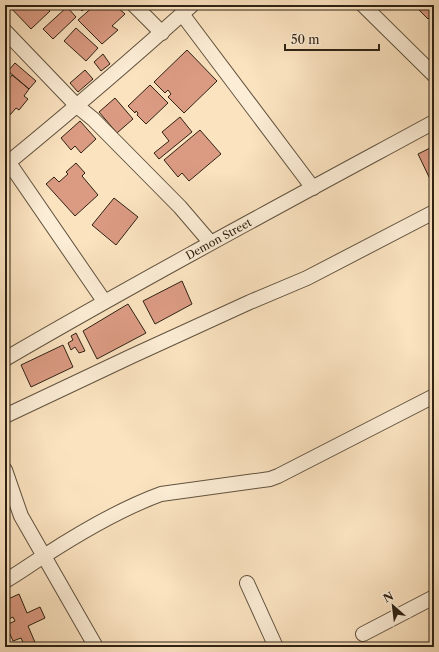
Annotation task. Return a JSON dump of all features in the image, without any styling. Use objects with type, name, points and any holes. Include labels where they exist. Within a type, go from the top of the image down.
[{"type":"street","points":[[134,5],[162,33]]},
{"type":"street","points":[[363,5],[434,75]]},
{"type":"street","points":[[104,301],[7,160],[77,106],[162,33],[187,9],[313,188]]},
{"type":"street","points":[[5,31],[77,106],[93,119],[180,207],[210,242]]},
{"type":"street","name":"Demon Street","points":[[5,359],[104,301],[210,242],[434,122]]},
{"type":"street","points":[[5,416],[139,352],[307,278],[434,212]]},
{"type":"street","points":[[5,580],[124,510],[161,494],[270,479],[434,396]]},
{"type":"street","points":[[5,470],[21,516],[96,647]]},
{"type":"street","points":[[247,583],[276,647]]},
{"type":"street","points":[[363,634],[434,597]]},
{"type":"building","points":[[44,5],[50,11],[31,29],[9,6]]},
{"type":"building","points":[[76,5],[89,5],[82,11]]},
{"type":"building","points":[[95,5],[115,5],[125,14],[112,26],[118,30],[102,44],[78,20]]},
{"type":"building","points":[[414,5],[434,5],[434,13],[428,19]]},
{"type":"building","points":[[67,7],[76,17],[53,39],[43,29]]},
{"type":"building","points":[[76,28],[98,48],[86,61],[64,41]]},
{"type":"building","points":[[187,50],[217,81],[184,113],[168,97],[171,94],[168,90],[165,93],[154,82]]},
{"type":"building","points":[[103,54],[110,64],[101,71],[94,62]]},
{"type":"building","points":[[15,63],[36,81],[29,89],[8,71]]},
{"type":"building","points":[[85,70],[93,79],[78,92],[70,83]]},
{"type":"building","points":[[12,75],[29,89],[24,96],[28,99],[19,110],[16,108],[10,115],[5,111],[5,84]]},
{"type":"building","points":[[150,85],[168,103],[146,124],[137,115],[138,113],[136,111],[135,113],[128,106]]},
{"type":"building","points":[[115,98],[133,119],[117,133],[99,112]]},
{"type":"building","points":[[180,117],[192,132],[159,159],[154,153],[169,141],[162,132]]},
{"type":"building","points":[[80,121],[96,139],[81,153],[75,146],[71,150],[61,138]]},
{"type":"building","points":[[200,130],[221,154],[189,181],[182,173],[178,177],[164,160]]},
{"type":"building","points":[[434,146],[434,176],[430,179],[418,154]]},
{"type":"building","points":[[76,163],[85,173],[82,176],[98,195],[75,216],[46,184],[54,177],[59,182],[68,174],[66,172]]},
{"type":"building","points":[[114,198],[138,217],[116,245],[92,225]]},
{"type":"building","points":[[182,281],[192,304],[155,324],[143,301]]},
{"type":"building","points":[[128,304],[146,333],[97,359],[83,331]]},
{"type":"building","points":[[76,333],[85,351],[79,353],[75,347],[71,350],[68,343],[73,340],[71,336]]},
{"type":"building","points":[[63,345],[73,367],[31,387],[21,365]]},
{"type":"building","points":[[19,594],[27,613],[40,607],[45,618],[28,626],[37,647],[25,647],[21,638],[13,641],[6,625],[15,621],[13,617],[5,621],[5,608],[9,607],[6,600]]}]
